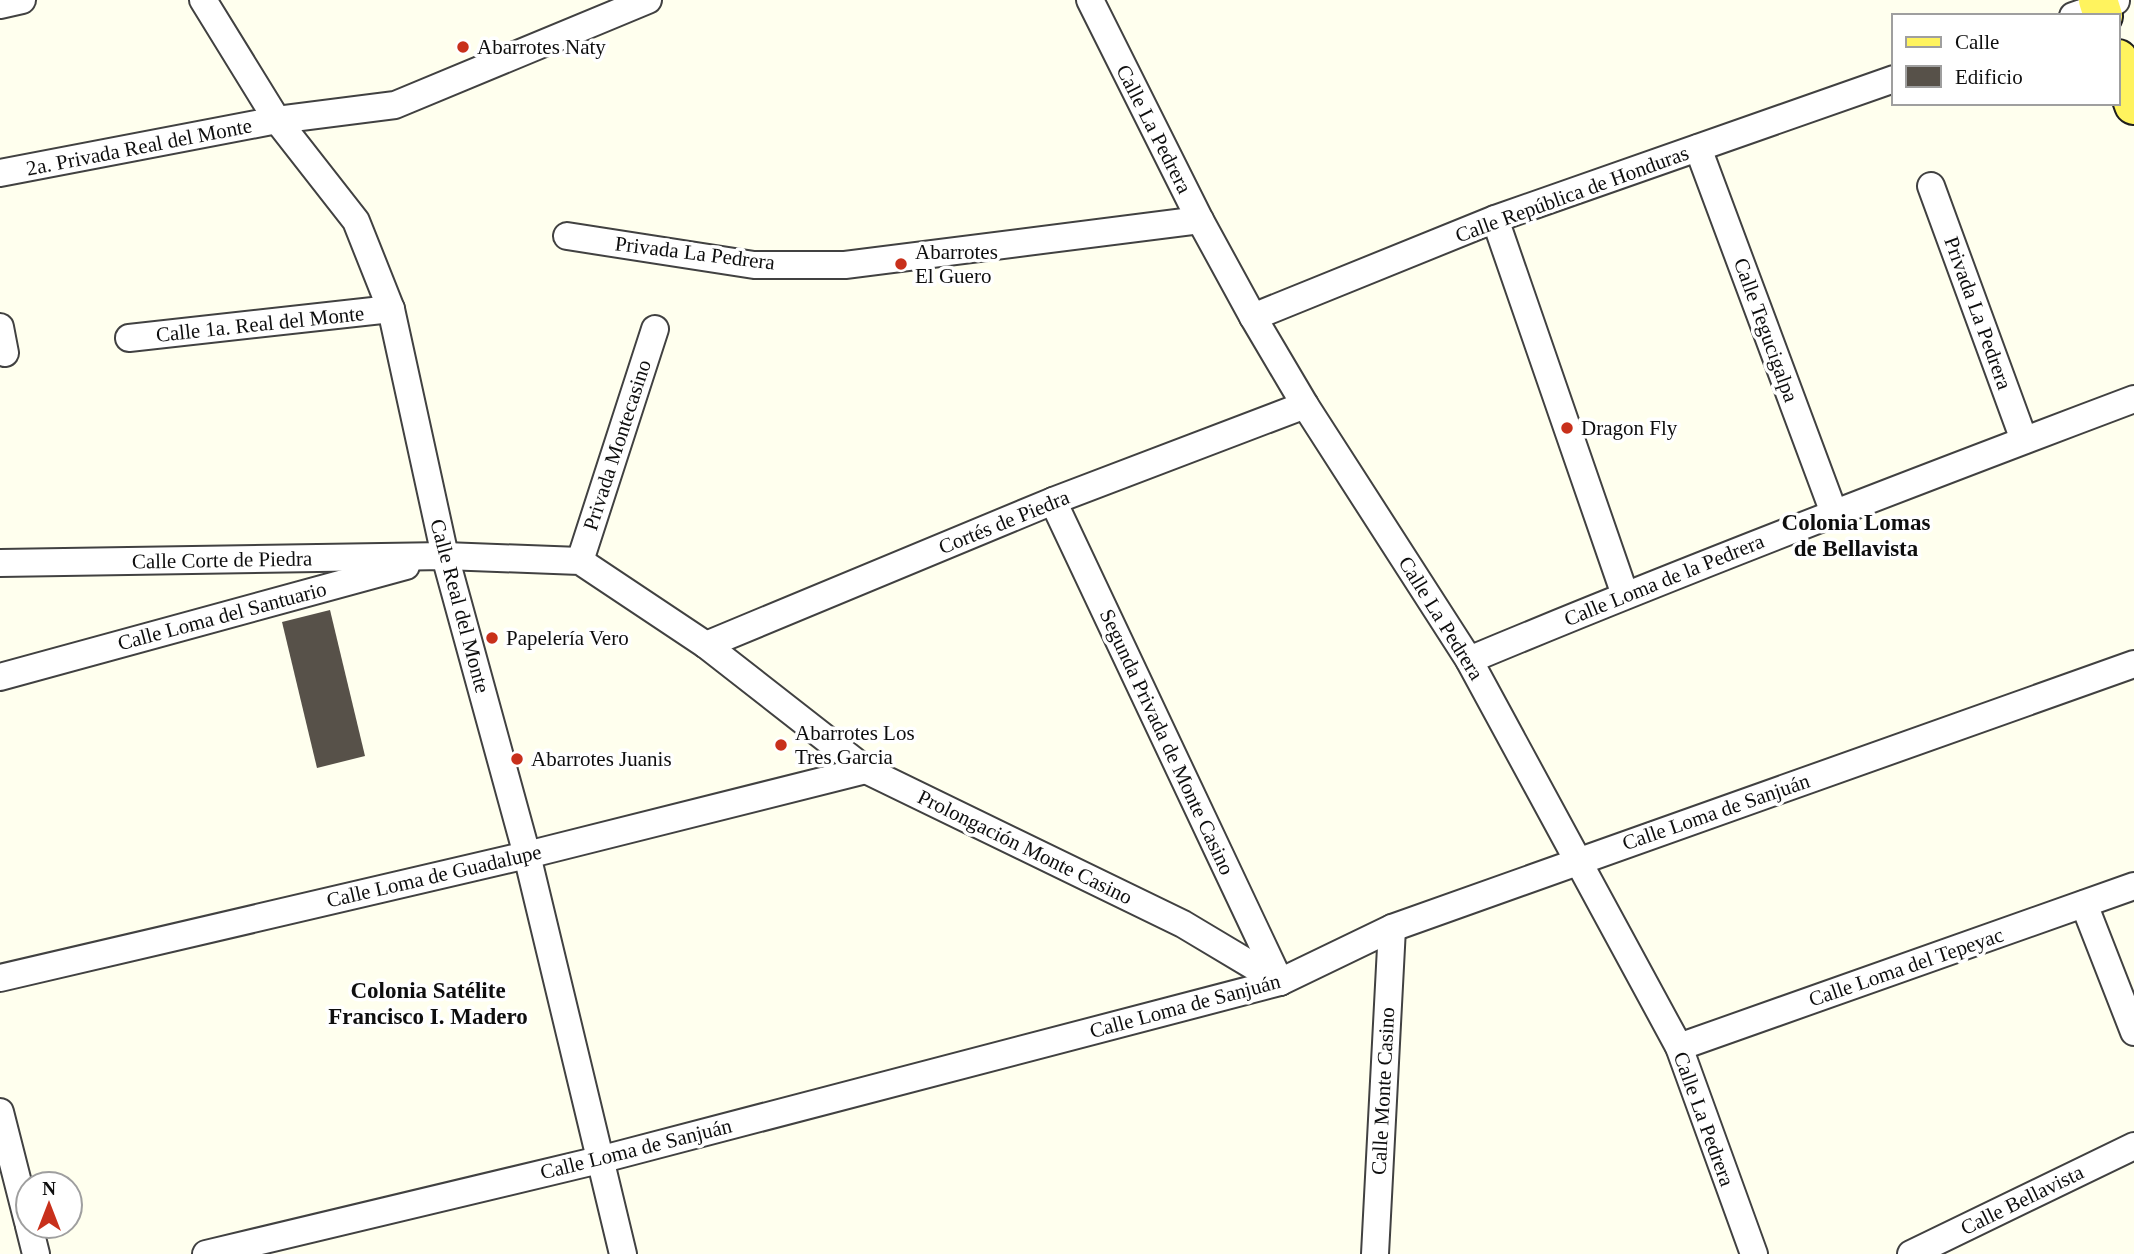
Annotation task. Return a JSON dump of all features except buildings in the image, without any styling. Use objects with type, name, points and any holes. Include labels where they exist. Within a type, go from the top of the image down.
[{"type":"main road","points":[[2120,65],[2134,104]]},
{"type":"street","points":[[0,5],[22,0]]},
{"type":"street","name":"Calle Real del Monte","points":[[203,0],[277,120],[356,220],[391,309],[445,556],[527,855],[623,1254]]},
{"type":"street","name":"2a. Privada Real del Monte","points":[[0,173],[277,120],[395,105],[648,0]]},
{"type":"street","name":"Calle La Pedrera","points":[[1090,0],[1200,220],[1252,317],[1305,405],[1469,660],[1679,1047],[1754,1254]]},
{"type":"street","name":"Calle República de Honduras","points":[[1252,317],[1495,219],[1892,80]]},
{"type":"street","name":"Calle Tegucigalpa","points":[[1698,148],[1834,513]]},
{"type":"street","name":"Privada La Pedrera","points":[[1931,186],[2024,440]]},
{"type":"street","points":[[1495,219],[1625,595]]},
{"type":"street","name":"Privada La Pedrera","points":[[567,236],[754,265],[845,265],[1200,220]]},
{"type":"street","name":"Calle 1a. Real del Monte","points":[[129,338],[391,309]]},
{"type":"street","points":[[0,327],[5,353]]},
{"type":"street","name":"Privada Montecasino","points":[[580,561],[655,328]]},
{"type":"street","name":"Calle Loma de la Pedrera","points":[[1469,660],[1625,595],[2134,399]]},
{"type":"street","name":"Cortés de Piedra","points":[[706,645],[1053,501],[1305,405]]},
{"type":"street","name":"Segunda Privada de Monte Casino","points":[[1053,501],[1280,982]]},
{"type":"street","points":[[445,556],[580,561]]},
{"type":"street","name":"Calle Corte de Piedra","points":[[0,564],[445,556]]},
{"type":"street","name":"Calle Loma del Santuario","points":[[0,677],[445,556]]},
{"type":"street","name":"Prolongación Monte Casino","points":[[580,561],[706,645],[866,770],[1183,924],[1280,982]]},
{"type":"street","name":"Calle Loma de Sanjuán","points":[[205,1254],[599,1160],[1280,982],[1392,928],[2134,664]]},
{"type":"street","name":"Calle Loma de Guadalupe","points":[[0,978],[527,855],[866,770]]},
{"type":"street","name":"Calle Loma del Tepeyac","points":[[1679,1047],[2134,886]]},
{"type":"street","points":[[2084,904],[2134,1032]]},
{"type":"street","name":"Calle Monte Casino","points":[[1375,1254],[1392,928]]},
{"type":"street","points":[[0,1112],[15,1170]]},
{"type":"street","name":"Calle Bellavista","points":[[1911,1254],[2134,1146]]},
{"type":"place","name":"Abarrotes Naty","points":[[463,47]]},
{"type":"place","name":"Abarrotes El Guero","points":[[901,264]]},
{"type":"place","name":"Dragon Fly","points":[[1567,428]]},
{"type":"place","name":"Papelería Vero","points":[[492,638]]},
{"type":"place","name":"Abarrotes Los Tres Garcia","points":[[781,745]]},
{"type":"place","name":"Abarrotes Juanis","points":[[517,759]]},
{"type":"district","name":"Colonia Lomas de Bellavista","points":[[1856,535]]},
{"type":"district","name":"Colonia Satélite Francisco I. Madero","points":[[428,1003]]}]
